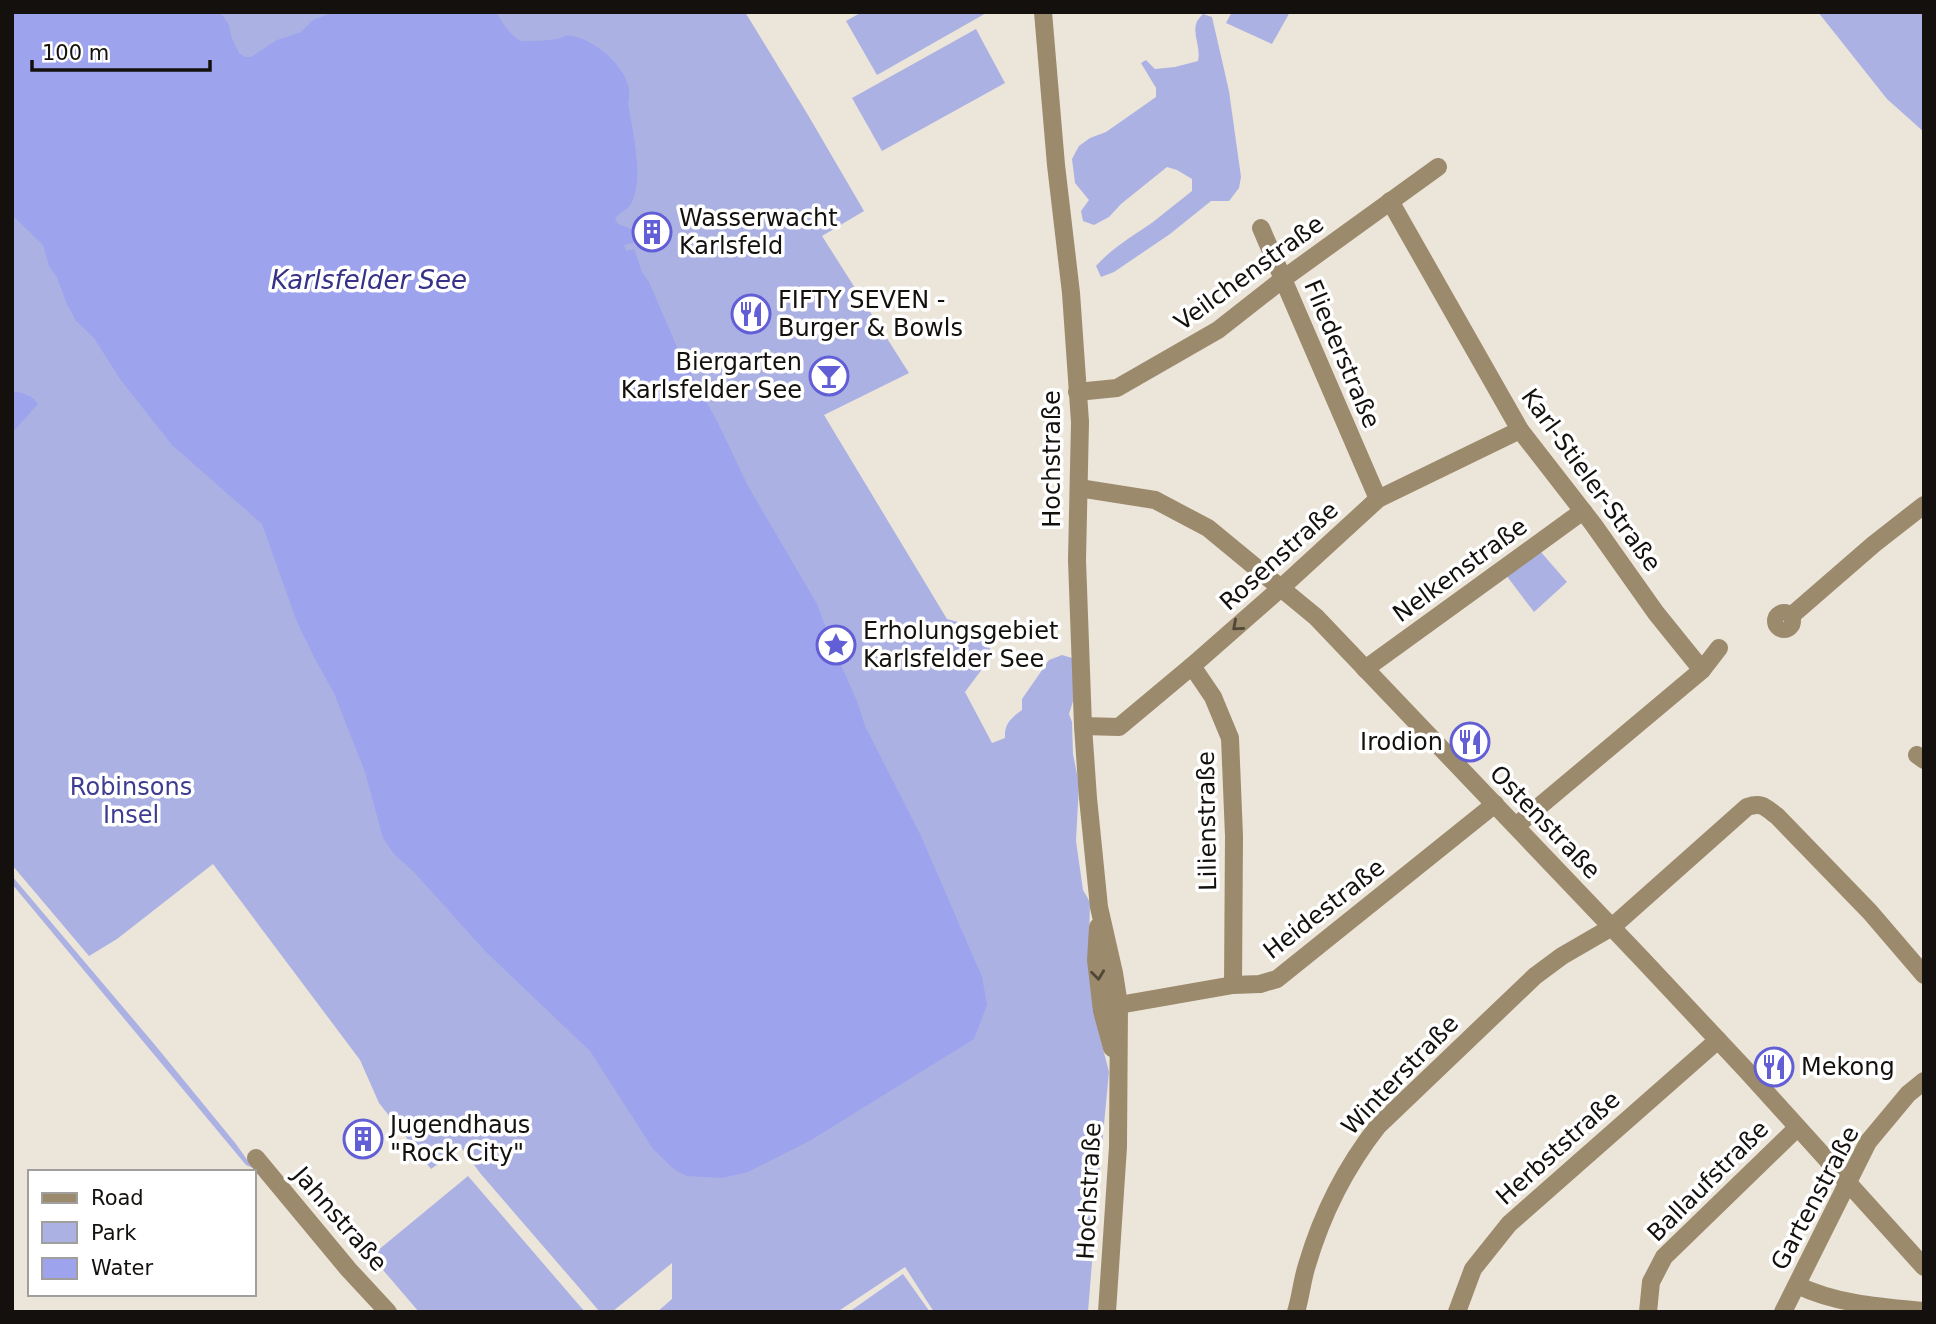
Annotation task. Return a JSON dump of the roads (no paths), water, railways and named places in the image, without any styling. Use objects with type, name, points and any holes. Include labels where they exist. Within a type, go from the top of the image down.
[{"type":"street","name":"Hochstraße","points":[[1043,12],[1080,422],[1077,560],[1083,726],[1099,907],[1119,1004],[1118,1147],[1107,1312]]},
{"type":"street","name":"Veilchenstraße","points":[[1077,393],[1117,388],[1218,330],[1283,279],[1438,167]]},
{"type":"street","name":"Karl-Stieler-Straße","points":[[1390,201],[1520,430],[1583,511],[1656,613],[1702,670]]},
{"type":"street","name":"Fliederstraße","points":[[1261,228],[1378,499]]},
{"type":"street","name":"Rosenstraße","points":[[1083,726],[1119,727],[1282,587],[1378,499],[1520,430]]},
{"type":"street","name":"Ostenstraße","points":[[1079,488],[1156,500],[1208,528],[1316,617],[1718,1040],[1924,1267]]},
{"type":"street","points":[[1791,616],[1924,505]]},
{"type":"street","name":"Nelkenstraße","points":[[1365,669],[1583,511]]},
{"type":"street","points":[[1516,826],[1702,670],[1719,648]]},
{"type":"street","name":"Lilienstraße","points":[[1192,666],[1213,697],[1230,738],[1234,836],[1233,985]]},
{"type":"street","name":"Heidestraße","points":[[1119,1004],[1233,985],[1260,984],[1277,979],[1494,804]]},
{"type":"street","name":"Winterstraße","points":[[1296,1312],[1307,1266],[1323,1219],[1340,1181],[1378,1126],[1535,976],[1612,927],[1746,807],[1757,804],[1777,816],[1870,912],[1924,975]]},
{"type":"street","name":"Hochstraße","points":[[1099,907],[1097,969],[1102,1011],[1118,1072]]},
{"type":"street","name":"Herbststraße","points":[[1457,1312],[1473,1269],[1509,1224],[1718,1040]]},
{"type":"street","name":"Gartenstraße","points":[[1783,1312],[1868,1142],[1908,1094],[1924,1081]]},
{"type":"street","name":"Ballaufstraße","points":[[1648,1312],[1651,1282],[1664,1257],[1797,1128]]},
{"type":"street","name":"Jahnstraße","points":[[256,1158],[349,1270],[388,1312]]},
{"type":"street","points":[[1797,1285],[1815,1293],[1875,1307],[1924,1311]]},
{"type":"water","name":"Karlsfelder See","points":[[12,12],[220,12],[229,25],[239,53],[251,57],[277,40],[301,32],[313,20],[334,12],[496,12],[510,33],[521,41],[571,36],[592,44],[612,60],[621,70],[629,91],[628,102],[637,168],[635,193],[631,204],[615,218],[618,224],[634,230],[636,235],[633,243],[624,245],[626,251],[634,249],[680,354],[717,421],[748,486],[817,604],[865,726],[921,836],[982,977],[987,1005],[974,1039],[811,1140],[748,1172],[722,1178],[687,1176],[675,1170],[653,1149],[590,1051],[486,952],[413,871],[394,854],[383,838],[365,772],[334,693],[297,622],[262,524],[172,445],[120,379],[94,338],[76,321],[57,277],[49,266],[43,245],[12,215]]},
{"type":"water","points":[[12,391],[30,396],[38,404],[12,433]]},
{"type":"place","name":"Wasserwacht Karlsfeld","points":[[652,232]]},
{"type":"place","name":"FIFTY SEVEN - Burger & Bowls","points":[[751,314]]},
{"type":"place","name":"Biergarten Karlsfelder See","points":[[829,376]]},
{"type":"place","name":"Erholungsgebiet Karlsfelder See","points":[[836,645]]},
{"type":"place","name":"Irodion","points":[[1470,742]]},
{"type":"place","name":"Mekong","points":[[1774,1067]]},
{"type":"place","name":"Jugendhaus \"Rock City\"","points":[[363,1139]]},
{"type":"park label","name":"Robinsons Insel","points":[[131,801]]}]
